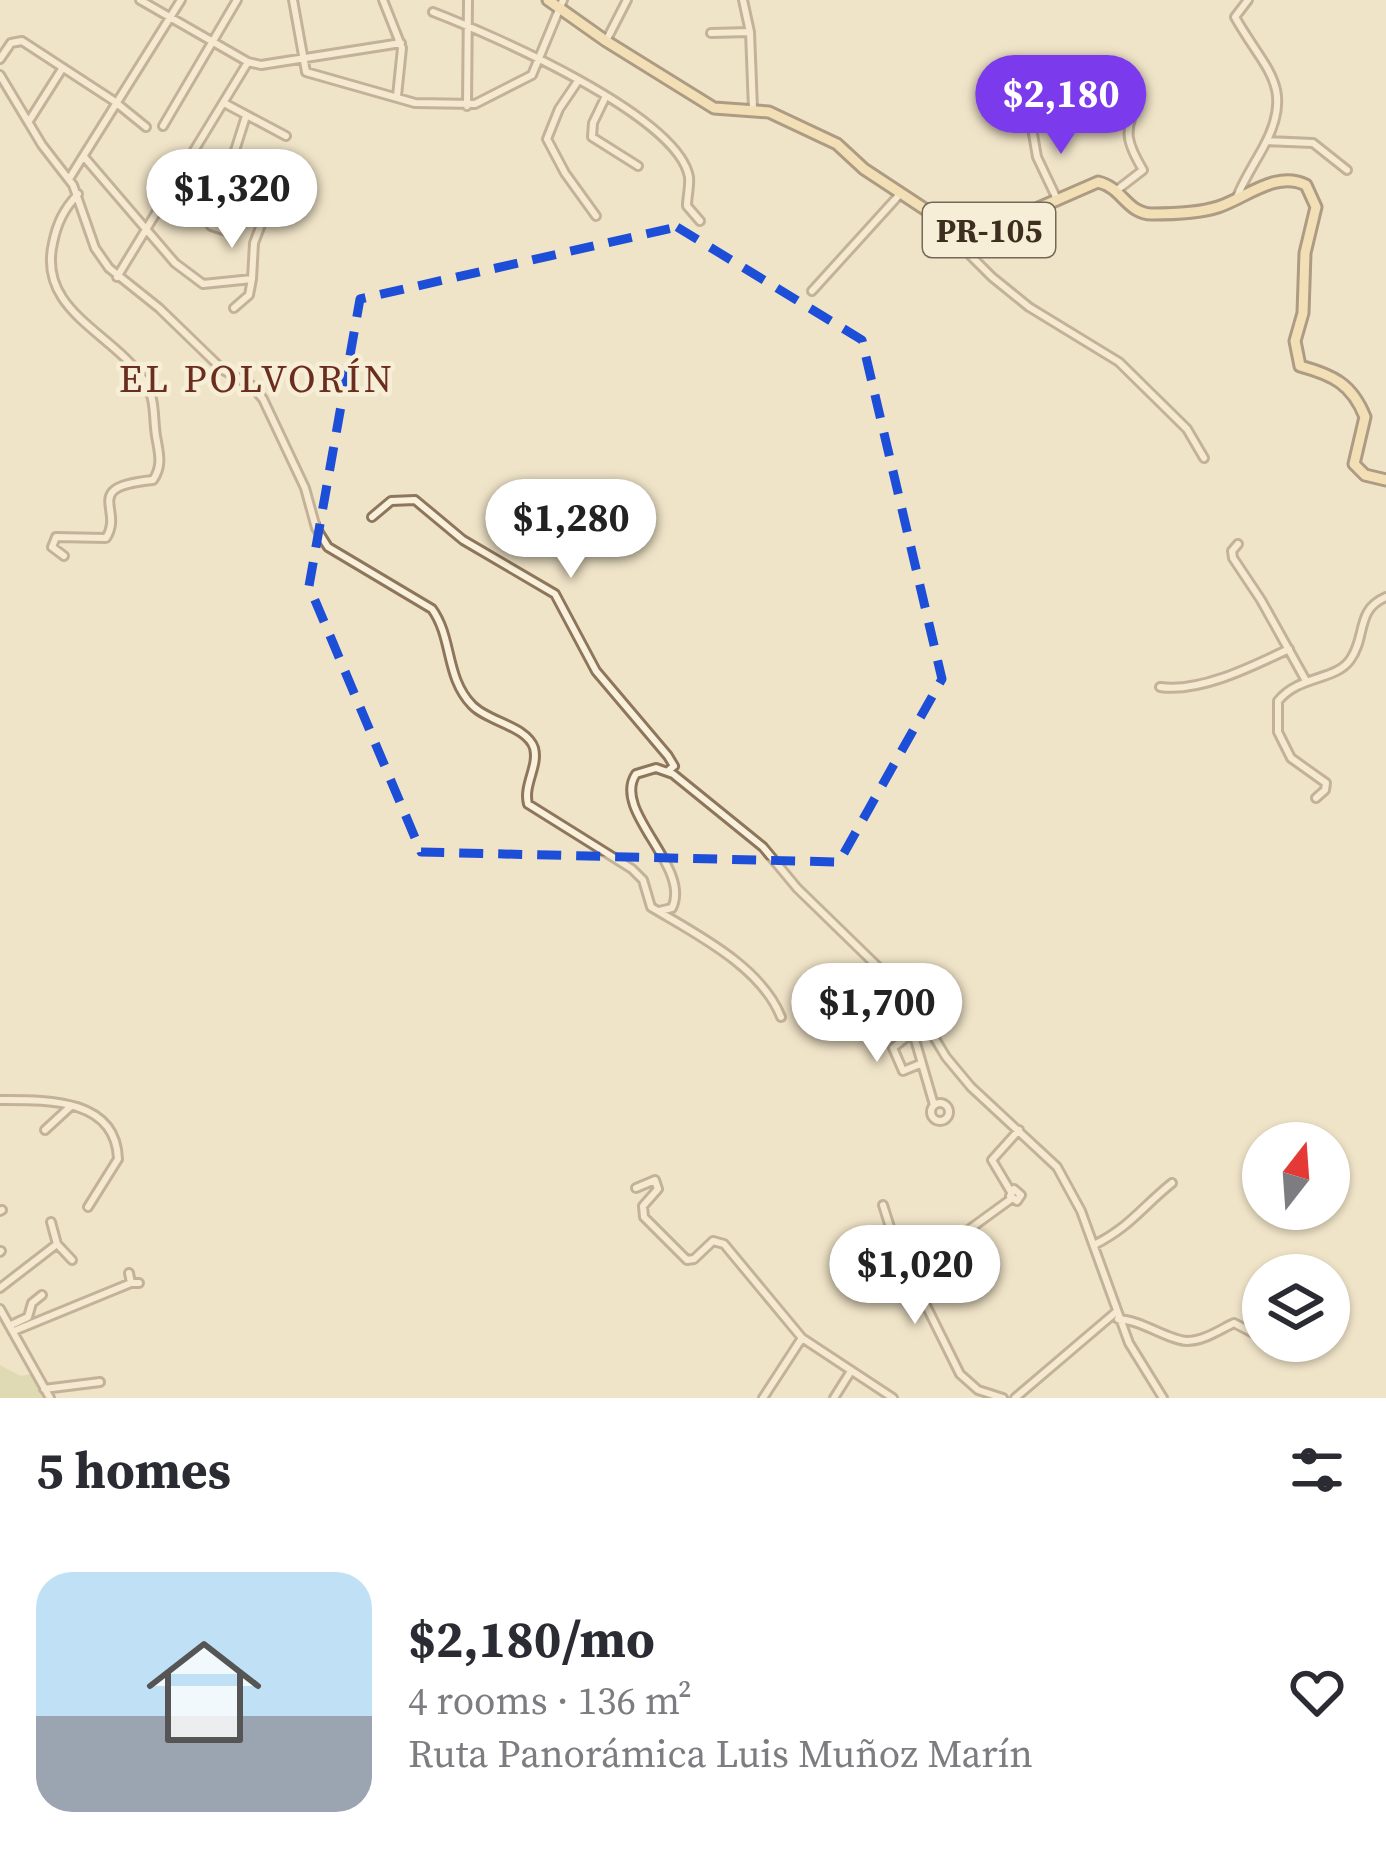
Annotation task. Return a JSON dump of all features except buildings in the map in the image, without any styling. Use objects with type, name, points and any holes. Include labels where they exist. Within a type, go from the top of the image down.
[{"type":"main road","name":"PR-105","points":[[548,0],[561,3],[606,41],[714,108],[754,109],[837,144],[864,169],[949,225],[988,230],[1098,182],[1118,190],[1132,208],[1147,214],[1206,210],[1285,179],[1301,182],[1314,195],[1316,207],[1305,253],[1303,313],[1295,353],[1300,366],[1332,374],[1351,391],[1365,417],[1354,464],[1365,475],[1386,480]]},
{"type":"street","points":[[140,0],[248,62],[266,65],[401,43]]},
{"type":"street","points":[[69,178],[181,0]]},
{"type":"street","points":[[163,126],[237,0]]},
{"type":"street","points":[[293,0],[306,72],[424,104],[467,106],[523,82],[536,71],[561,3]]},
{"type":"street","points":[[383,0],[401,43],[397,96]]},
{"type":"street","points":[[467,106],[468,0]]},
{"type":"street","points":[[606,41],[627,0]]},
{"type":"street","points":[[743,0],[750,32],[754,109]]},
{"type":"street","points":[[1236,200],[1267,141],[1280,97],[1234,17],[1248,0]]},
{"type":"street","points":[[433,12],[542,57],[663,135],[689,178],[688,210],[700,221]]},
{"type":"street","points":[[711,33],[750,32]]},
{"type":"street","points":[[0,59],[13,42],[22,41],[146,127]]},
{"type":"street","points":[[117,277],[248,62]]},
{"type":"street","points":[[29,121],[62,69]]},
{"type":"street","points":[[0,75],[69,178],[95,248],[117,277],[159,308],[223,370],[256,390],[305,488],[316,528],[328,547],[432,609],[457,686],[468,701],[491,721],[525,736],[533,745],[527,804],[632,869],[643,880],[647,903],[729,958],[764,991],[781,1017]]},
{"type":"street","points":[[578,81],[547,139],[596,216]]},
{"type":"street","points":[[605,98],[592,137],[638,166]]},
{"type":"street","points":[[224,103],[286,136]]},
{"type":"street","points":[[1118,190],[1143,170],[1127,136],[1130,116],[1138,104]]},
{"type":"street","points":[[246,116],[210,223],[226,231],[253,201]]},
{"type":"street","points":[[1032,128],[1037,157],[1056,197]]},
{"type":"street","points":[[1267,141],[1312,143],[1347,170]]},
{"type":"street","points":[[85,158],[181,269],[200,283],[252,278]]},
{"type":"street","points":[[812,291],[901,193]]},
{"type":"street","points":[[64,556],[52,547],[56,537],[106,538],[111,531],[106,515],[115,489],[123,482],[152,480],[160,465],[155,406],[147,384],[127,358],[81,321],[52,278],[51,250],[58,224],[78,194]]},
{"type":"street","points":[[234,308],[249,295],[253,252],[266,209]]},
{"type":"street","points":[[949,225],[951,236],[1004,287],[1119,362],[1182,424],[1204,458]]},
{"type":"street","points":[[372,517],[392,501],[415,500],[463,540],[548,587],[596,671],[674,766],[668,771]]},
{"type":"street","points":[[1238,544],[1232,558],[1305,679]]},
{"type":"street","points":[[1316,798],[1326,783],[1291,758],[1276,721],[1282,694],[1305,679],[1332,673],[1349,662],[1364,614],[1372,603],[1386,597]]},
{"type":"street","points":[[1160,687],[1181,690],[1289,649]]},
{"type":"street","points":[[659,911],[674,905],[676,890],[634,805],[631,780],[642,770],[668,771],[763,847],[797,888],[911,999],[952,1064],[1061,1172],[1082,1210],[1117,1315],[1163,1398]]},
{"type":"street","points":[[921,1064],[903,1071],[893,1048],[928,1021]]},
{"type":"street","points":[[917,1029],[915,1044],[934,1105]]},
{"type":"street","points":[[0,1100],[71,1106],[104,1119],[118,1147],[116,1165],[88,1207]]},
{"type":"street","points":[[45,1130],[71,1106]]},
{"type":"street","points":[[910,1271],[1011,1196],[992,1160],[1019,1130]]},
{"type":"street","points":[[636,1188],[655,1180],[658,1184],[643,1206],[644,1217],[687,1260],[713,1241],[724,1244],[802,1339],[893,1398]]},
{"type":"street","points":[[1094,1245],[1124,1229],[1172,1183]]},
{"type":"street","points":[[883,1204],[891,1234],[960,1375],[978,1390],[1003,1398]]},
{"type":"street","points":[[51,1222],[57,1244],[71,1260]]},
{"type":"street","points":[[0,1288],[57,1244]]},
{"type":"street","points":[[12,1328],[133,1280]]},
{"type":"street","points":[[12,1328],[28,1317],[32,1303],[42,1295]]},
{"type":"street","points":[[0,1309],[50,1398]]},
{"type":"street","points":[[1117,1315],[1186,1341],[1216,1334],[1234,1323],[1242,1327]]},
{"type":"street","points":[[1015,1398],[1117,1315]]},
{"type":"street","points":[[763,1398],[802,1339]]},
{"type":"street","points":[[834,1398],[851,1371]]},
{"type":"street","points":[[44,1389],[100,1382]]},
{"type":"highlighted area","points":[[677,227],[862,340],[942,679],[839,862],[421,852],[309,586],[360,299]]},
{"type":"green space","points":[[0,1365],[21,1376],[31,1374],[46,1398],[0,1398]]},
{"type":"district","name":"EL POLVORÍN","points":[[257,378]]}]
